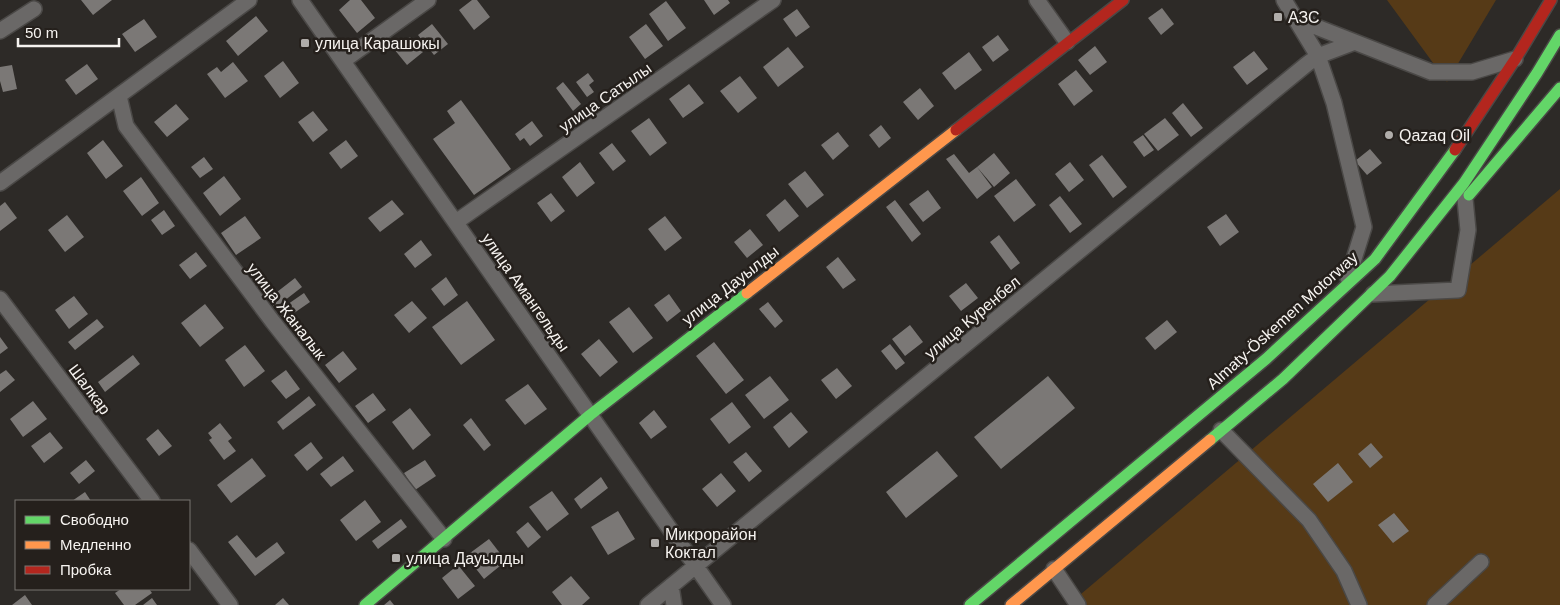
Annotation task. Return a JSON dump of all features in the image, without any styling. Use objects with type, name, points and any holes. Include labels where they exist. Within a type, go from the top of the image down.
[{"type":"main road","name":"улица Дауылды","points":[[365,605],[590,415],[1123,0]]},
{"type":"main road","name":"Almaty-Öskemen Motorway","points":[[1011,605],[1054,569],[1106,509],[1375,259],[1432,183],[1516,58],[1551,0]]},
{"type":"main road","name":"Almaty-Öskemen Motorway","points":[[970,605],[1221,430],[1283,379],[1372,294],[1390,276],[1464,184],[1560,35]]},
{"type":"main road","points":[[1390,276],[1465,199],[1560,88]]},
{"type":"street","points":[[0,183],[250,0]]},
{"type":"street","name":"улица Амангельды","points":[[300,0],[723,605]]},
{"type":"street","points":[[343,61],[428,0]]},
{"type":"street","name":"улица Сатылы","points":[[456,222],[773,0]]},
{"type":"street","points":[[1037,0],[1067,42]]},
{"type":"street","points":[[1284,0],[1318,56],[1334,103],[1364,226],[1346,286]]},
{"type":"street","points":[[0,31],[34,9]]},
{"type":"street","points":[[1296,20],[1431,72],[1472,72],[1516,58]]},
{"type":"street","name":"улица Куренбел","points":[[648,605],[1318,56],[1355,42]]},
{"type":"street","name":"улица Жаналык","points":[[119,96],[126,126],[273,322],[444,539]]},
{"type":"street","points":[[1372,294],[1458,290],[1468,230],[1465,199]]},
{"type":"street","name":"Шалкар","points":[[0,298],[151,500]]},
{"type":"street","points":[[1221,430],[1309,520],[1344,571],[1359,605]]},
{"type":"street","points":[[190,551],[230,605]]},
{"type":"street","points":[[1435,605],[1482,562]]},
{"type":"street","points":[[1054,569],[1078,605]]},
{"type":"street","points":[[671,586],[674,605]]},
{"type":"shaded area","points":[[1387,0],[1496,0],[1447,82]]},
{"type":"shaded area","points":[[1560,189],[1560,605],[1068,605]]},
{"type":"building","points":[[81,0],[112,0],[93,15]]},
{"type":"building","points":[[350,0],[361,0],[375,18],[357,33],[339,10]]},
{"type":"building","points":[[472,0],[477,0],[490,17],[474,30],[459,10]]},
{"type":"building","points":[[704,0],[728,0],[730,3],[714,15]]},
{"type":"building","points":[[666,1],[686,28],[668,41],[649,14]]},
{"type":"building","points":[[1162,8],[1174,24],[1161,35],[1148,18]]},
{"type":"building","points":[[797,9],[810,27],[796,37],[783,19]]},
{"type":"building","points":[[256,16],[268,31],[238,56],[226,41]]},
{"type":"building","points":[[144,19],[157,37],[135,52],[122,34]]},
{"type":"building","points":[[432,24],[448,44],[434,55],[418,35]]},
{"type":"building","points":[[646,24],[663,46],[645,59],[629,37]]},
{"type":"building","points":[[998,35],[1009,50],[993,62],[982,47]]},
{"type":"building","points":[[410,37],[423,52],[407,65],[394,49]]},
{"type":"building","points":[[1095,46],[1107,62],[1090,75],[1078,60]]},
{"type":"building","points":[[788,47],[804,67],[778,87],[763,67]]},
{"type":"building","points":[[1254,51],[1268,69],[1247,85],[1233,67]]},
{"type":"building","points":[[969,52],[982,70],[955,90],[942,73]]},
{"type":"building","points":[[283,61],[299,83],[280,98],[264,76]]},
{"type":"building","points":[[233,62],[248,81],[225,98],[207,74],[217,67],[221,72]]},
{"type":"building","points":[[87,64],[98,79],[76,95],[65,80]]},
{"type":"building","points":[[12,65],[17,89],[3,92],[0,81],[0,67]]},
{"type":"building","points":[[1076,70],[1093,91],[1074,106],[1058,84]]},
{"type":"building","points":[[588,73],[594,81],[589,85],[594,92],[587,97],[576,82]]},
{"type":"building","points":[[740,76],[757,98],[738,113],[720,91]]},
{"type":"building","points":[[563,82],[581,104],[573,111],[556,88]]},
{"type":"building","points":[[689,84],[704,103],[683,118],[669,99]]},
{"type":"building","points":[[920,88],[934,106],[918,120],[903,102]]},
{"type":"building","points":[[461,100],[511,169],[474,195],[433,139],[455,123],[447,111]]},
{"type":"building","points":[[1183,103],[1203,128],[1191,137],[1172,113]]},
{"type":"building","points":[[176,104],[189,119],[167,137],[154,122]]},
{"type":"building","points":[[313,111],[328,130],[313,142],[298,122]]},
{"type":"building","points":[[649,118],[667,143],[650,156],[631,131]]},
{"type":"building","points":[[1165,118],[1179,135],[1158,151],[1144,134]]},
{"type":"building","points":[[532,121],[543,136],[530,146],[524,138],[520,141],[515,134]]},
{"type":"building","points":[[881,125],[891,138],[879,148],[869,135]]},
{"type":"building","points":[[838,132],[849,146],[833,160],[821,145]]},
{"type":"building","points":[[1143,135],[1154,150],[1144,157],[1133,142]]},
{"type":"building","points":[[103,140],[123,166],[106,179],[87,153]]},
{"type":"building","points":[[346,140],[358,156],[341,169],[329,153]]},
{"type":"building","points":[[612,143],[626,161],[613,171],[599,153]]},
{"type":"building","points":[[1370,149],[1382,163],[1367,175],[1355,161]]},
{"type":"building","points":[[994,153],[1010,173],[994,187],[977,167]]},
{"type":"building","points":[[954,154],[969,173],[977,167],[992,187],[977,199],[946,159]]},
{"type":"building","points":[[1102,155],[1127,187],[1113,198],[1089,165]]},
{"type":"building","points":[[204,157],[213,169],[200,178],[191,167]]},
{"type":"building","points":[[580,162],[595,183],[577,197],[562,177]]},
{"type":"building","points":[[1070,162],[1084,180],[1069,192],[1055,174]]},
{"type":"building","points":[[805,171],[824,195],[807,208],[788,184]]},
{"type":"building","points":[[224,176],[241,199],[220,216],[203,193]]},
{"type":"building","points":[[141,177],[159,203],[142,216],[123,191]]},
{"type":"building","points":[[1016,179],[1036,205],[1014,222],[994,196]]},
{"type":"building","points":[[928,190],[941,208],[923,222],[909,204]]},
{"type":"building","points":[[551,193],[565,211],[551,222],[537,203]]},
{"type":"building","points":[[1060,196],[1082,224],[1070,233],[1049,205]]},
{"type":"building","points":[[785,199],[799,216],[779,232],[766,215]]},
{"type":"building","points":[[392,200],[404,214],[380,232],[368,218]]},
{"type":"building","points":[[895,200],[921,234],[912,242],[886,207]]},
{"type":"building","points":[[5,202],[17,218],[0,231],[0,206]]},
{"type":"building","points":[[164,210],[175,226],[162,235],[151,220]]},
{"type":"building","points":[[1226,214],[1239,232],[1220,246],[1207,227]]},
{"type":"building","points":[[67,215],[84,237],[65,252],[48,230]]},
{"type":"building","points":[[245,216],[261,238],[236,255],[221,233]]},
{"type":"building","points":[[665,216],[682,238],[665,251],[648,229]]},
{"type":"building","points":[[750,229],[763,245],[747,258],[734,242]]},
{"type":"building","points":[[999,235],[1020,263],[1011,270],[990,242]]},
{"type":"building","points":[[421,240],[432,255],[415,268],[404,254]]},
{"type":"building","points":[[196,252],[207,266],[190,279],[179,265]]},
{"type":"building","points":[[838,257],[856,280],[843,289],[826,267]]},
{"type":"building","points":[[446,277],[458,295],[444,306],[431,289]]},
{"type":"building","points":[[295,278],[302,287],[275,308],[268,299]]},
{"type":"building","points":[[966,283],[978,298],[961,311],[949,296]]},
{"type":"building","points":[[304,293],[310,302],[284,320],[278,311]]},
{"type":"building","points":[[669,294],[681,311],[667,322],[654,305]]},
{"type":"building","points":[[74,296],[88,314],[69,329],[55,310]]},
{"type":"building","points":[[412,301],[427,318],[409,333],[394,315]]},
{"type":"building","points":[[467,301],[495,340],[461,365],[432,327]]},
{"type":"building","points":[[768,302],[783,321],[775,328],[759,309]]},
{"type":"building","points":[[205,304],[224,328],[200,347],[181,323]]},
{"type":"building","points":[[629,307],[653,338],[633,353],[609,322]]},
{"type":"building","points":[[97,319],[104,327],[75,350],[68,342]]},
{"type":"building","points":[[1167,320],[1177,332],[1155,350],[1145,338]]},
{"type":"building","points":[[910,325],[923,342],[905,356],[892,339]]},
{"type":"building","points":[[0,337],[8,348],[0,354]]},
{"type":"building","points":[[599,339],[618,362],[600,377],[581,354]]},
{"type":"building","points":[[714,342],[744,380],[726,394],[696,356]]},
{"type":"building","points":[[890,344],[905,363],[896,370],[881,351]]},
{"type":"building","points":[[245,345],[265,371],[244,387],[225,360]]},
{"type":"building","points":[[343,351],[357,369],[339,383],[325,365]]},
{"type":"building","points":[[133,355],[140,364],[105,392],[98,382]]},
{"type":"building","points":[[837,368],[852,386],[836,399],[821,380]]},
{"type":"building","points":[[6,370],[15,380],[0,392],[0,374]]},
{"type":"building","points":[[286,370],[300,389],[286,399],[271,381]]},
{"type":"building","points":[[770,376],[789,400],[764,419],[745,395]]},
{"type":"building","points":[[1048,376],[1075,408],[1001,469],[974,437]]},
{"type":"building","points":[[528,384],[547,409],[525,425],[505,400]]},
{"type":"building","points":[[373,393],[386,410],[368,423],[355,406]]},
{"type":"building","points":[[309,396],[316,405],[283,430],[277,422]]},
{"type":"building","points":[[33,401],[47,419],[23,437],[10,419]]},
{"type":"building","points":[[732,402],[751,427],[729,444],[710,419]]},
{"type":"building","points":[[410,408],[431,435],[413,450],[392,422]]},
{"type":"building","points":[[654,410],[667,427],[651,439],[639,423]]},
{"type":"building","points":[[791,412],[808,432],[789,448],[773,427]]},
{"type":"building","points":[[471,418],[491,445],[484,451],[463,425]]},
{"type":"building","points":[[220,423],[232,438],[228,441],[236,451],[224,460],[209,440],[212,438],[208,433]]},
{"type":"building","points":[[158,429],[172,446],[159,456],[146,439]]},
{"type":"building","points":[[50,432],[63,448],[44,463],[31,446]]},
{"type":"building","points":[[311,442],[323,458],[307,471],[294,455]]},
{"type":"building","points":[[1371,443],[1383,457],[1370,468],[1358,454]]},
{"type":"building","points":[[937,451],[958,476],[906,518],[886,492]]},
{"type":"building","points":[[746,452],[762,471],[749,482],[733,462]]},
{"type":"building","points":[[343,456],[354,471],[331,487],[320,474]]},
{"type":"building","points":[[252,458],[266,476],[231,503],[217,485]]},
{"type":"building","points":[[86,460],[95,471],[79,484],[70,473]]},
{"type":"building","points":[[425,460],[436,476],[415,490],[404,473]]},
{"type":"building","points":[[1338,463],[1353,482],[1328,502],[1313,484]]},
{"type":"building","points":[[721,473],[736,491],[717,507],[702,489]]},
{"type":"building","points":[[601,477],[608,488],[581,509],[574,499]]},
{"type":"building","points":[[552,491],[569,514],[547,531],[529,507]]},
{"type":"building","points":[[85,492],[90,500],[73,500]]},
{"type":"building","points":[[365,500],[381,522],[356,541],[340,520]]},
{"type":"building","points":[[618,511],[635,539],[608,555],[591,527]]},
{"type":"building","points":[[1394,513],[1409,531],[1393,543],[1378,525]]},
{"type":"building","points":[[401,519],[407,527],[378,549],[372,541]]},
{"type":"building","points":[[528,522],[541,537],[528,548],[516,532]]},
{"type":"building","points":[[237,535],[256,558],[277,542],[285,553],[255,576],[228,542]]},
{"type":"building","points":[[489,539],[506,561],[484,579],[466,556]]},
{"type":"building","points":[[458,565],[475,586],[458,599],[442,578]]},
{"type":"building","points":[[571,576],[590,598],[582,605],[562,605],[552,592]]},
{"type":"building","points":[[120,590],[150,590],[152,593],[135,605],[124,605],[115,593]]},
{"type":"building","points":[[25,595],[32,605],[12,605]]},
{"type":"building","points":[[152,598],[157,605],[143,605]]},
{"type":"building","points":[[283,598],[289,605],[275,605]]},
{"type":"building","points":[[390,600],[394,605],[384,605]]},
{"type":"traffic: fast","points":[[1210,440],[1283,379],[1390,276],[1464,183],[1560,35]]},
{"type":"traffic: fast","points":[[1469,195],[1560,88]]},
{"type":"traffic: fast","points":[[970,605],[1266,359],[1375,259],[1455,150]]},
{"type":"traffic: fast","points":[[365,605],[590,415],[747,293]]},
{"type":"traffic: slow","points":[[747,293],[956,130]]},
{"type":"traffic: slow","points":[[1011,605],[1210,440]]},
{"type":"traffic: jam","points":[[956,130],[1123,0]]},
{"type":"traffic: jam","points":[[1455,150],[1516,58],[1551,0]]},
{"type":"place","name":"АЗС","points":[[1278,17]]},
{"type":"place","name":"улица Карашокы","points":[[305,43]]},
{"type":"place","name":"Qazaq Oil","points":[[1389,135]]},
{"type":"place","name":"Микрорайон Коктал","points":[[655,543]]},
{"type":"place","name":"улица Дауылды","points":[[396,558]]}]
